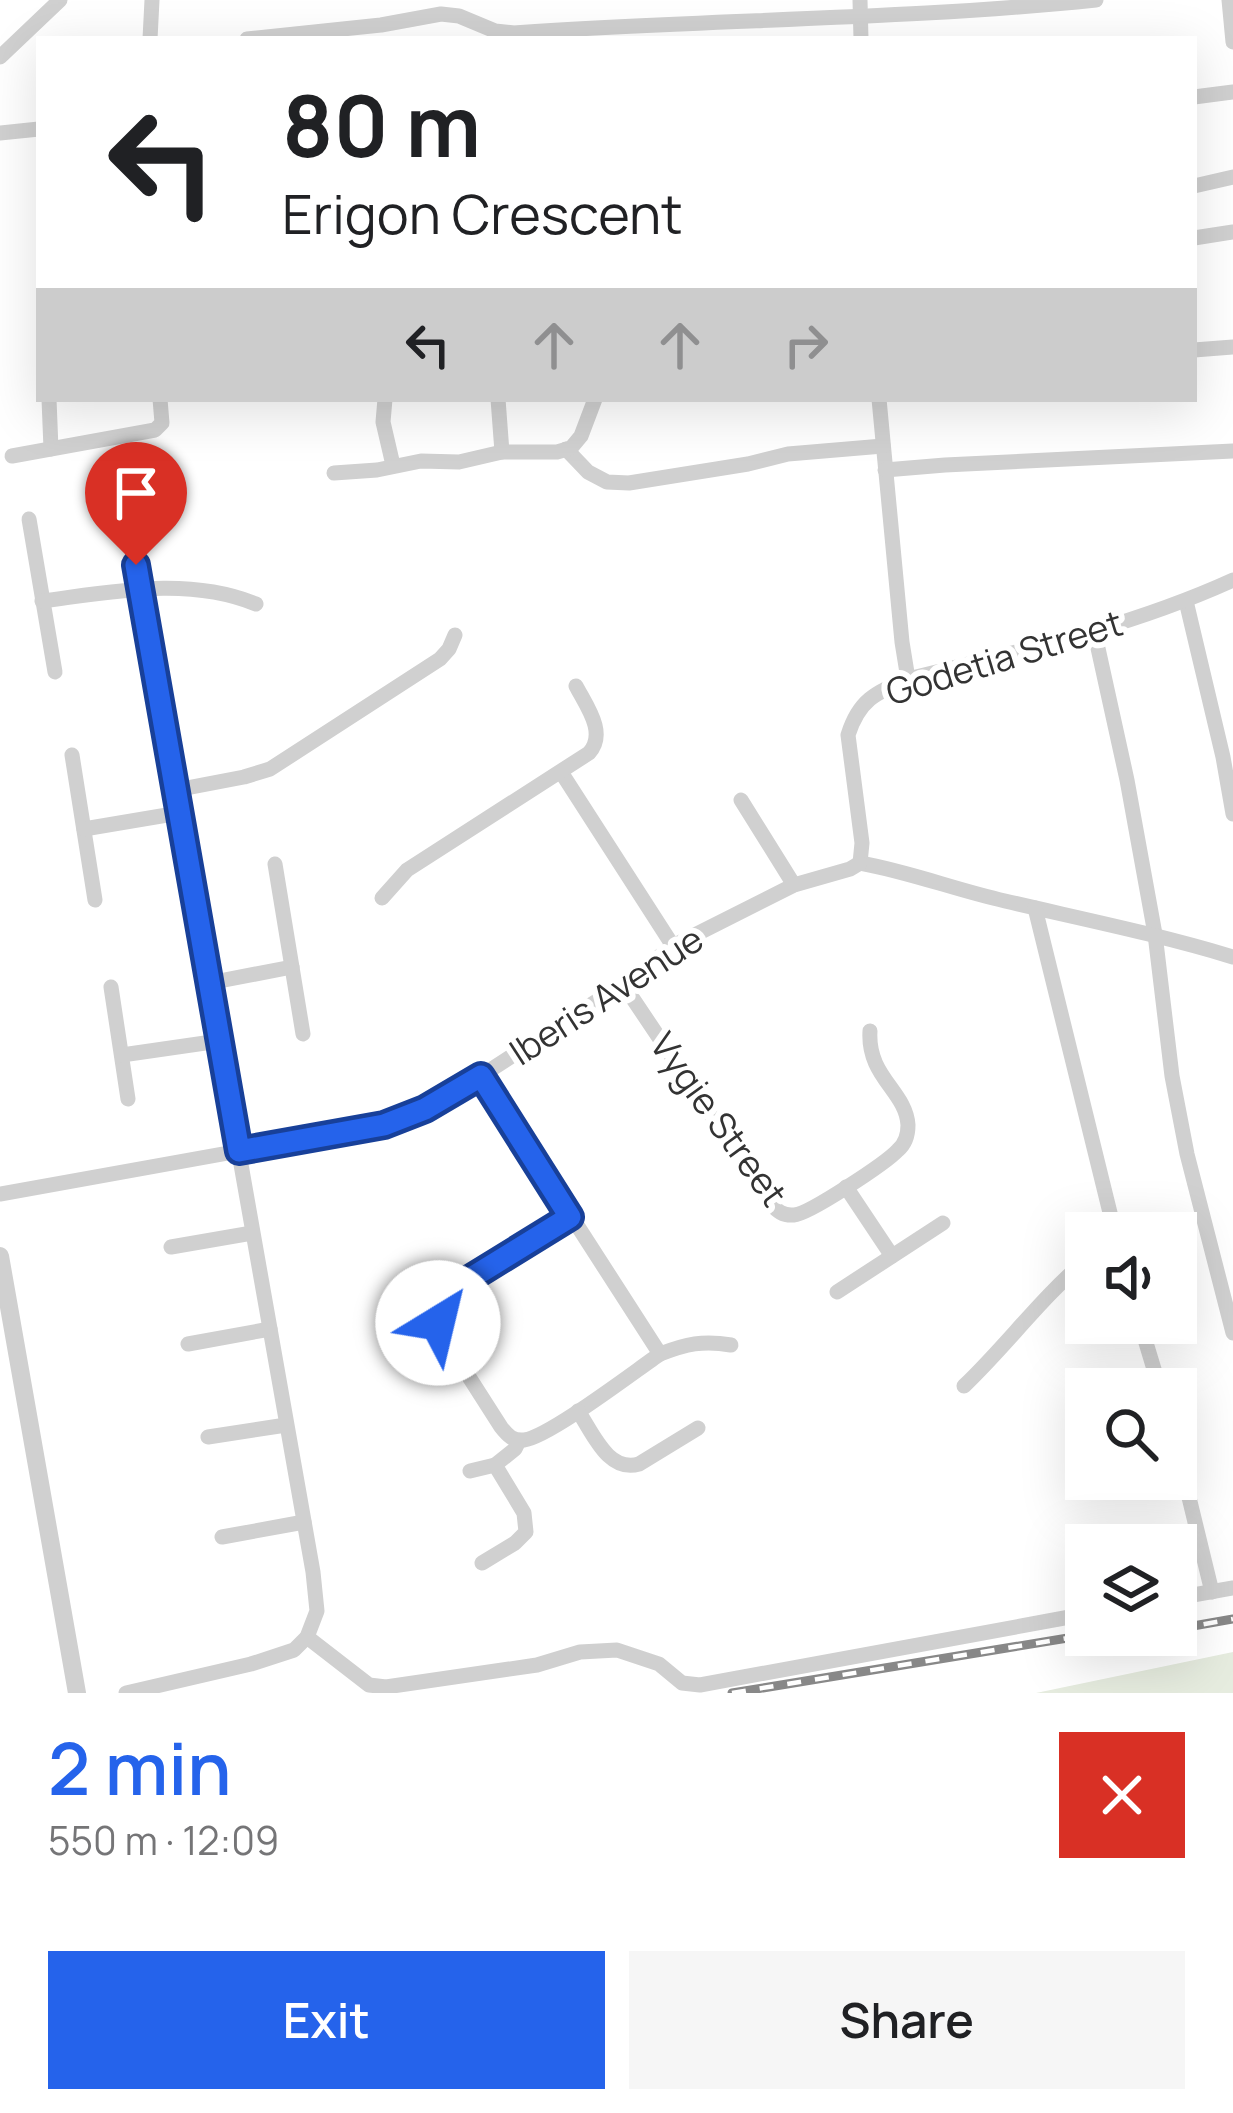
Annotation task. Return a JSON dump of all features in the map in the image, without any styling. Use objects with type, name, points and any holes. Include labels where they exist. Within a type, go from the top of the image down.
[{"type":"street","points":[[0,58],[59,0]]},
{"type":"street","points":[[150,36],[152,0]]},
{"type":"street","points":[[276,36],[441,14],[459,16],[495,35],[646,23],[758,21],[860,8],[997,10],[1096,0]]},
{"type":"street","points":[[1229,0],[1233,42]]},
{"type":"street","points":[[1197,97],[1233,92]]},
{"type":"street","points":[[0,133],[36,129]]},
{"type":"street","points":[[1197,185],[1233,177]]},
{"type":"street","points":[[1197,238],[1233,232]]},
{"type":"street","points":[[1197,350],[1233,347]]},
{"type":"street","points":[[49,402],[51,449]]},
{"type":"street","points":[[12,456],[154,430],[162,423],[160,402]]},
{"type":"street","points":[[385,402],[383,422],[393,465]]},
{"type":"street","points":[[498,402],[502,452]]},
{"type":"street","points":[[334,472],[459,461],[502,452],[557,452],[571,448],[581,436],[594,402]]},
{"type":"street","points":[[879,402],[908,680]]},
{"type":"street","points":[[566,449],[588,472],[607,482],[629,483],[788,454],[883,446]]},
{"type":"street","points":[[885,470],[1233,451]]},
{"type":"street","points":[[126,1693],[278,1657],[307,1637],[317,1611],[131,542],[133,518]]},
{"type":"street","points":[[29,519],[55,672]]},
{"type":"street","name":"Godetia Street","points":[[860,863],[862,844],[848,735],[862,703],[908,680],[1186,602],[1233,580]]},
{"type":"street","points":[[42,601],[140,588],[218,592],[256,604]]},
{"type":"street","points":[[1186,602],[1233,814]]},
{"type":"street","points":[[1094,630],[1155,934],[1172,1076],[1187,1154],[1233,1333]]},
{"type":"street","points":[[176,790],[270,769],[440,659],[455,635]]},
{"type":"street","points":[[382,898],[407,870],[590,753],[598,739],[577,686]]},
{"type":"street","points":[[71,755],[95,901]]},
{"type":"street","points":[[561,772],[674,946]]},
{"type":"street","points":[[741,800],[794,885]]},
{"type":"street","points":[[84,829],[179,813]]},
{"type":"street","points":[[860,863],[1233,957]]},
{"type":"street","name":"Iberis Avenue","points":[[0,1194],[384,1125],[425,1109],[481,1076],[674,946],[794,885],[860,863]]},
{"type":"street","points":[[275,864],[303,1034]]},
{"type":"street","points":[[1035,908],[1110,1212]]},
{"type":"street","points":[[209,983],[292,967]]},
{"type":"street","name":"Vygie Street","points":[[623,984],[776,1210],[791,1216],[802,1214],[900,1149],[908,1131],[903,1109],[874,1064],[868,1048],[870,1030]]},
{"type":"street","points":[[111,987],[128,1099]]},
{"type":"street","points":[[122,1055],[219,1041]]},
{"type":"street","points":[[481,1076],[659,1354]]},
{"type":"street","points":[[846,1186],[892,1256]]},
{"type":"street","points":[[570,1217],[450,1291],[439,1306],[439,1330],[508,1436],[519,1441],[532,1438],[659,1354],[690,1342],[730,1345]]},
{"type":"street","points":[[837,1292],[943,1223]]},
{"type":"street","points":[[171,1246],[252,1233]]},
{"type":"street","points":[[0,1256],[77,1693]]},
{"type":"street","points":[[964,1387],[1065,1278]]},
{"type":"street","points":[[188,1344],[270,1329]]},
{"type":"street","points":[[578,1411],[610,1457],[629,1467],[698,1428]]},
{"type":"street","points":[[208,1437],[286,1425]]},
{"type":"street","points":[[470,1472],[496,1466],[519,1441]]},
{"type":"street","points":[[482,1563],[515,1543],[526,1528],[524,1513],[496,1466]]},
{"type":"street","points":[[1190,1500],[1212,1592]]},
{"type":"street","points":[[222,1537],[304,1522]]},
{"type":"street","points":[[1197,1594],[1233,1588]]},
{"type":"street","points":[[307,1637],[369,1685],[386,1687],[537,1665],[580,1652],[616,1651],[658,1664],[682,1682],[700,1684],[1065,1618]]},
{"type":"shaded area","points":[[1233,1652],[1233,1693],[1036,1693]]},
{"type":"railway","points":[[1197,1625],[1233,1619]]},
{"type":"railway","points":[[732,1693],[1065,1638]]},
{"type":"route","points":[[136,565],[239,1151],[401,1120],[481,1076],[570,1217],[450,1291],[441,1300],[438,1323]]}]
